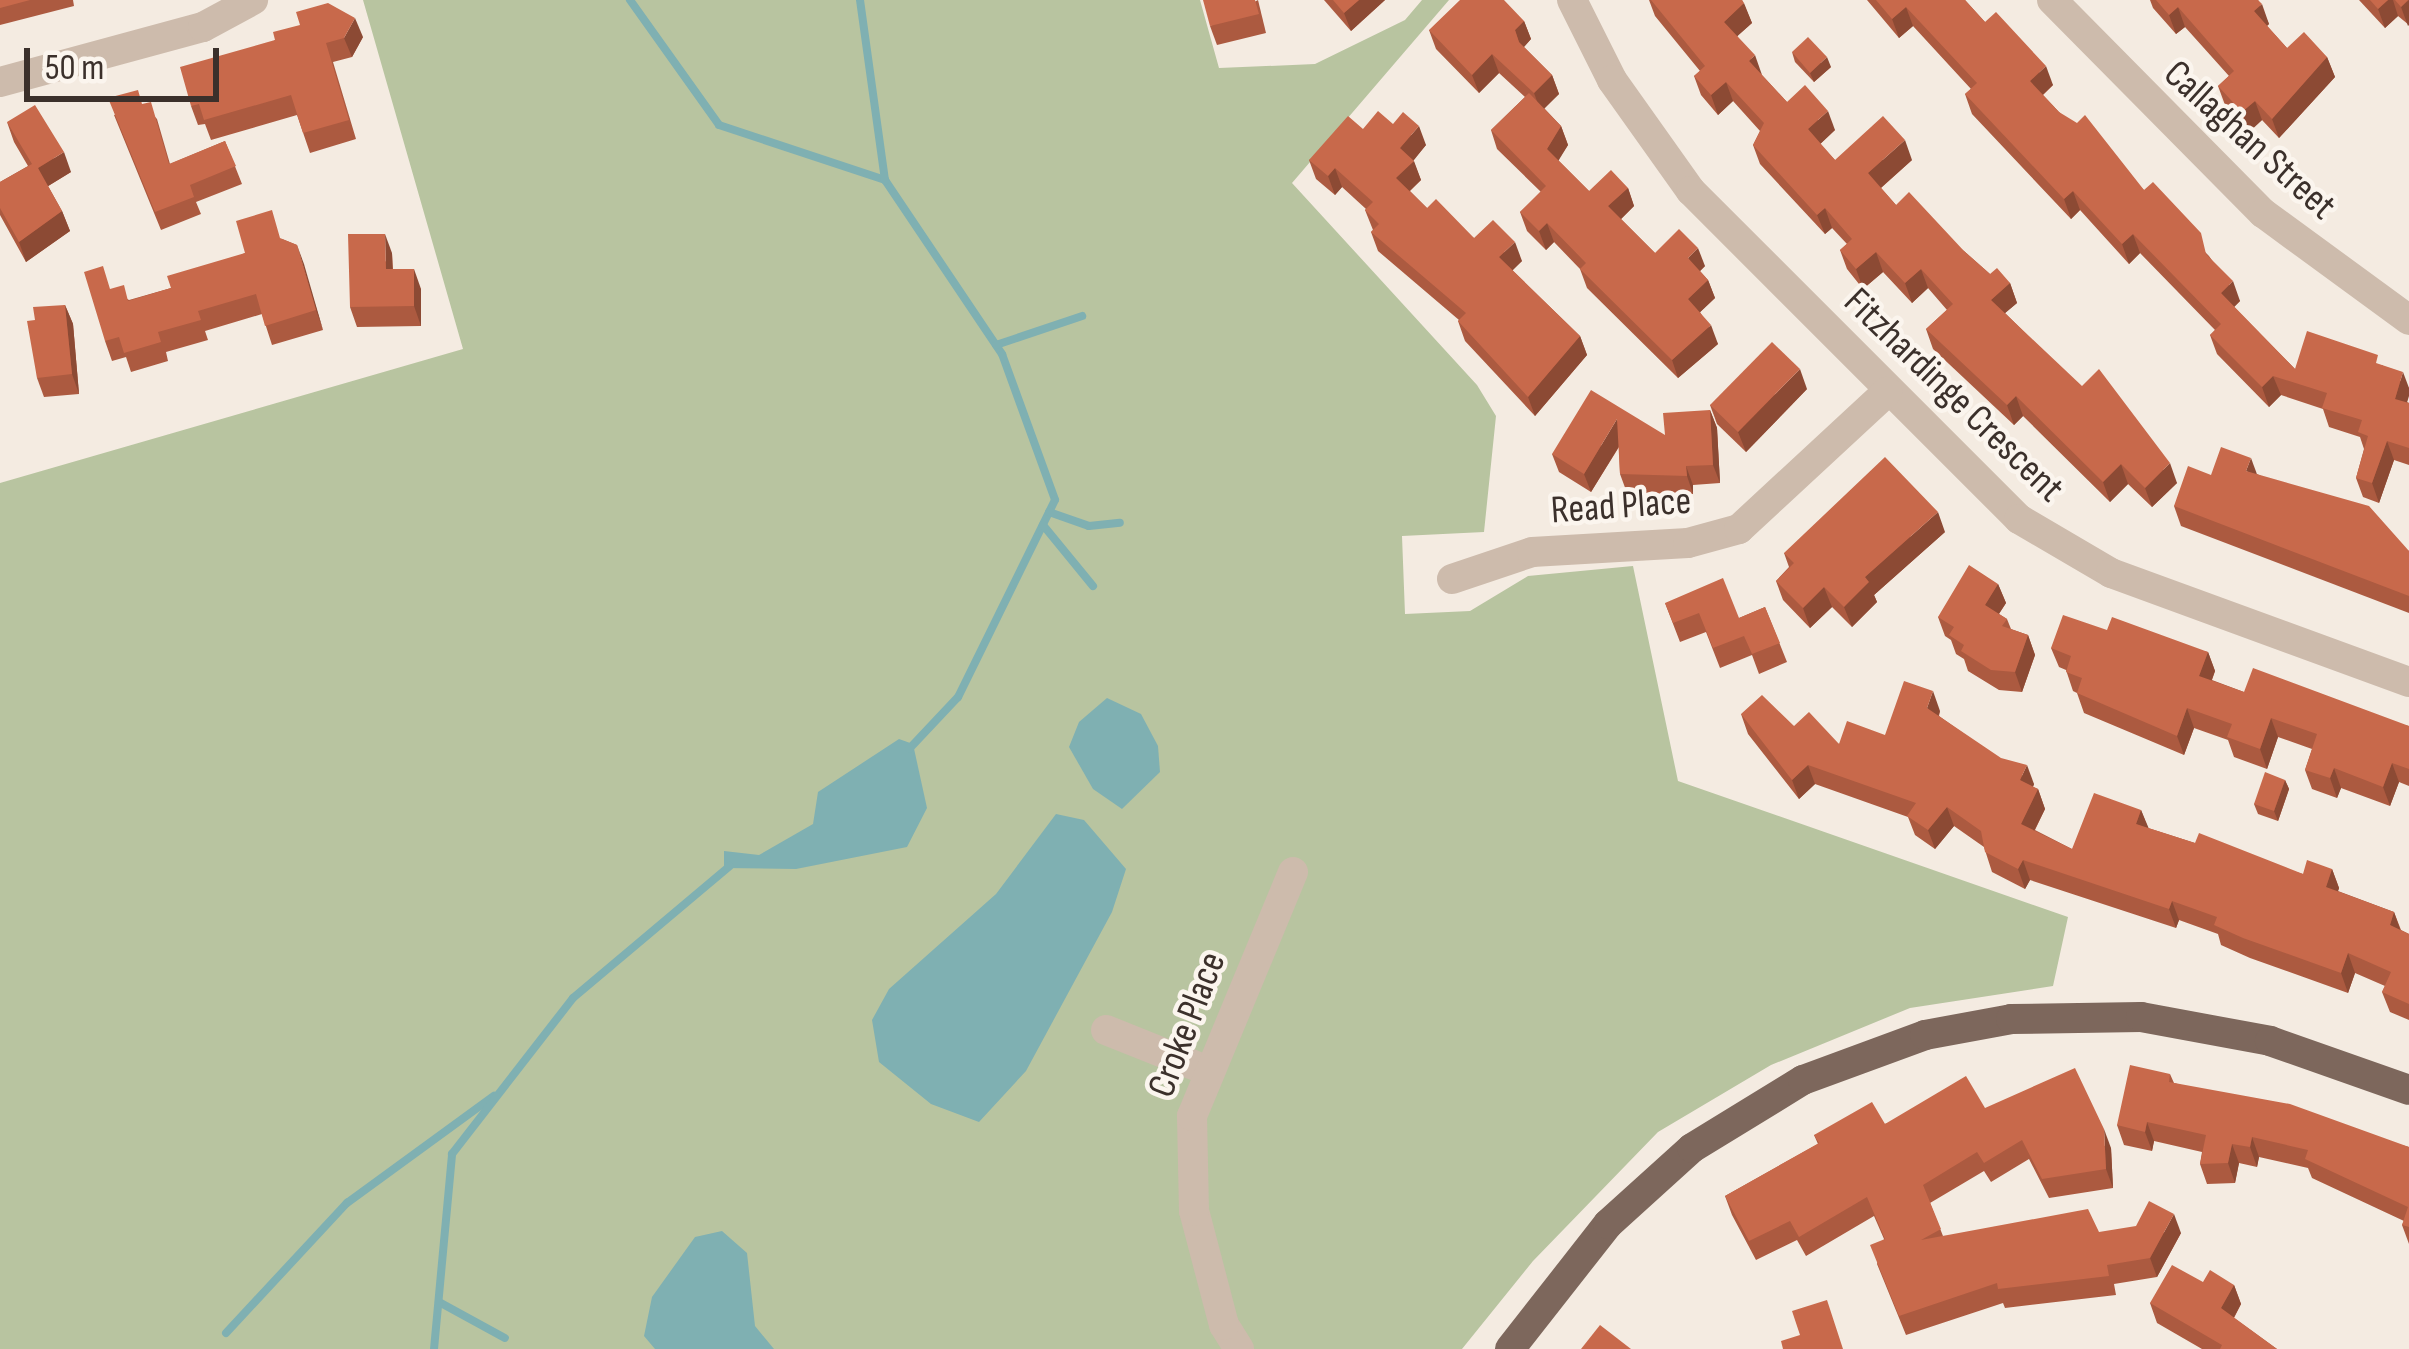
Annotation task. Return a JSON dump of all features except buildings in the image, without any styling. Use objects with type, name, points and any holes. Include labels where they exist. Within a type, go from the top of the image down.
[{"type":"main road","points":[[1510,1349],[1617,1215],[1692,1148],[1764,1100],[1843,1062],[1968,1026],[2076,1015],[2185,1022],[2270,1041],[2409,1090]]},
{"type":"street","points":[[0,82],[203,27],[253,0]]},
{"type":"street","name":"Fitzhardinge Crescent","points":[[1572,0],[1612,80],[1691,191],[1966,472],[2048,539],[2111,573],[2409,682]]},
{"type":"street","name":"Callaghan Street","points":[[2052,0],[2263,213],[2409,320]]},
{"type":"street","name":"Read Place","points":[[1453,578],[1532,552],[1688,543],[1739,529],[1887,392]]},
{"type":"street","name":"Croke Place","points":[[1240,1349],[1225,1325],[1194,1211],[1188,1156],[1206,1070],[1293,872]]},
{"type":"street","points":[[1106,1030],[1206,1070]]},
{"type":"green space","points":[[363,0],[1200,0],[1219,68],[1315,64],[1405,20],[1422,0],[1449,0],[1292,183],[1477,385],[1496,416],[1484,532],[1402,536],[1405,614],[1470,611],[1528,576],[1633,566],[1678,781],[2068,917],[2053,986],[1910,1008],[1771,1065],[1658,1132],[1533,1261],[1462,1349],[0,1349],[0,483],[463,349]]},
{"type":"water","points":[[1107,698],[1141,714],[1158,746],[1160,772],[1122,809],[1093,789],[1069,747],[1079,722]]},
{"type":"water","points":[[899,739],[913,744],[927,808],[907,847],[796,869],[724,868],[724,851],[759,855],[813,824],[818,792]]},
{"type":"water","points":[[1056,814],[1084,820],[1126,869],[1112,912],[1026,1071],[979,1122],[931,1104],[879,1062],[872,1020],[889,989],[996,894]]},
{"type":"water","points":[[722,1231],[747,1253],[755,1326],[774,1349],[655,1349],[644,1336],[652,1297],[695,1237]]},
{"type":"waterway","points":[[630,0],[719,125],[885,180],[1002,354],[1055,500],[958,697],[909,749]]},
{"type":"waterway","points":[[860,0],[885,180]]},
{"type":"waterway","points":[[996,345],[1082,316]]},
{"type":"waterway","points":[[1049,512],[1089,526],[1120,523]]},
{"type":"waterway","points":[[1043,525],[1093,586]]},
{"type":"waterway","points":[[434,1349],[452,1154],[573,998],[730,866]]},
{"type":"waterway","points":[[226,1333],[347,1203],[494,1096]]},
{"type":"waterway","points":[[439,1302],[505,1338]]}]
